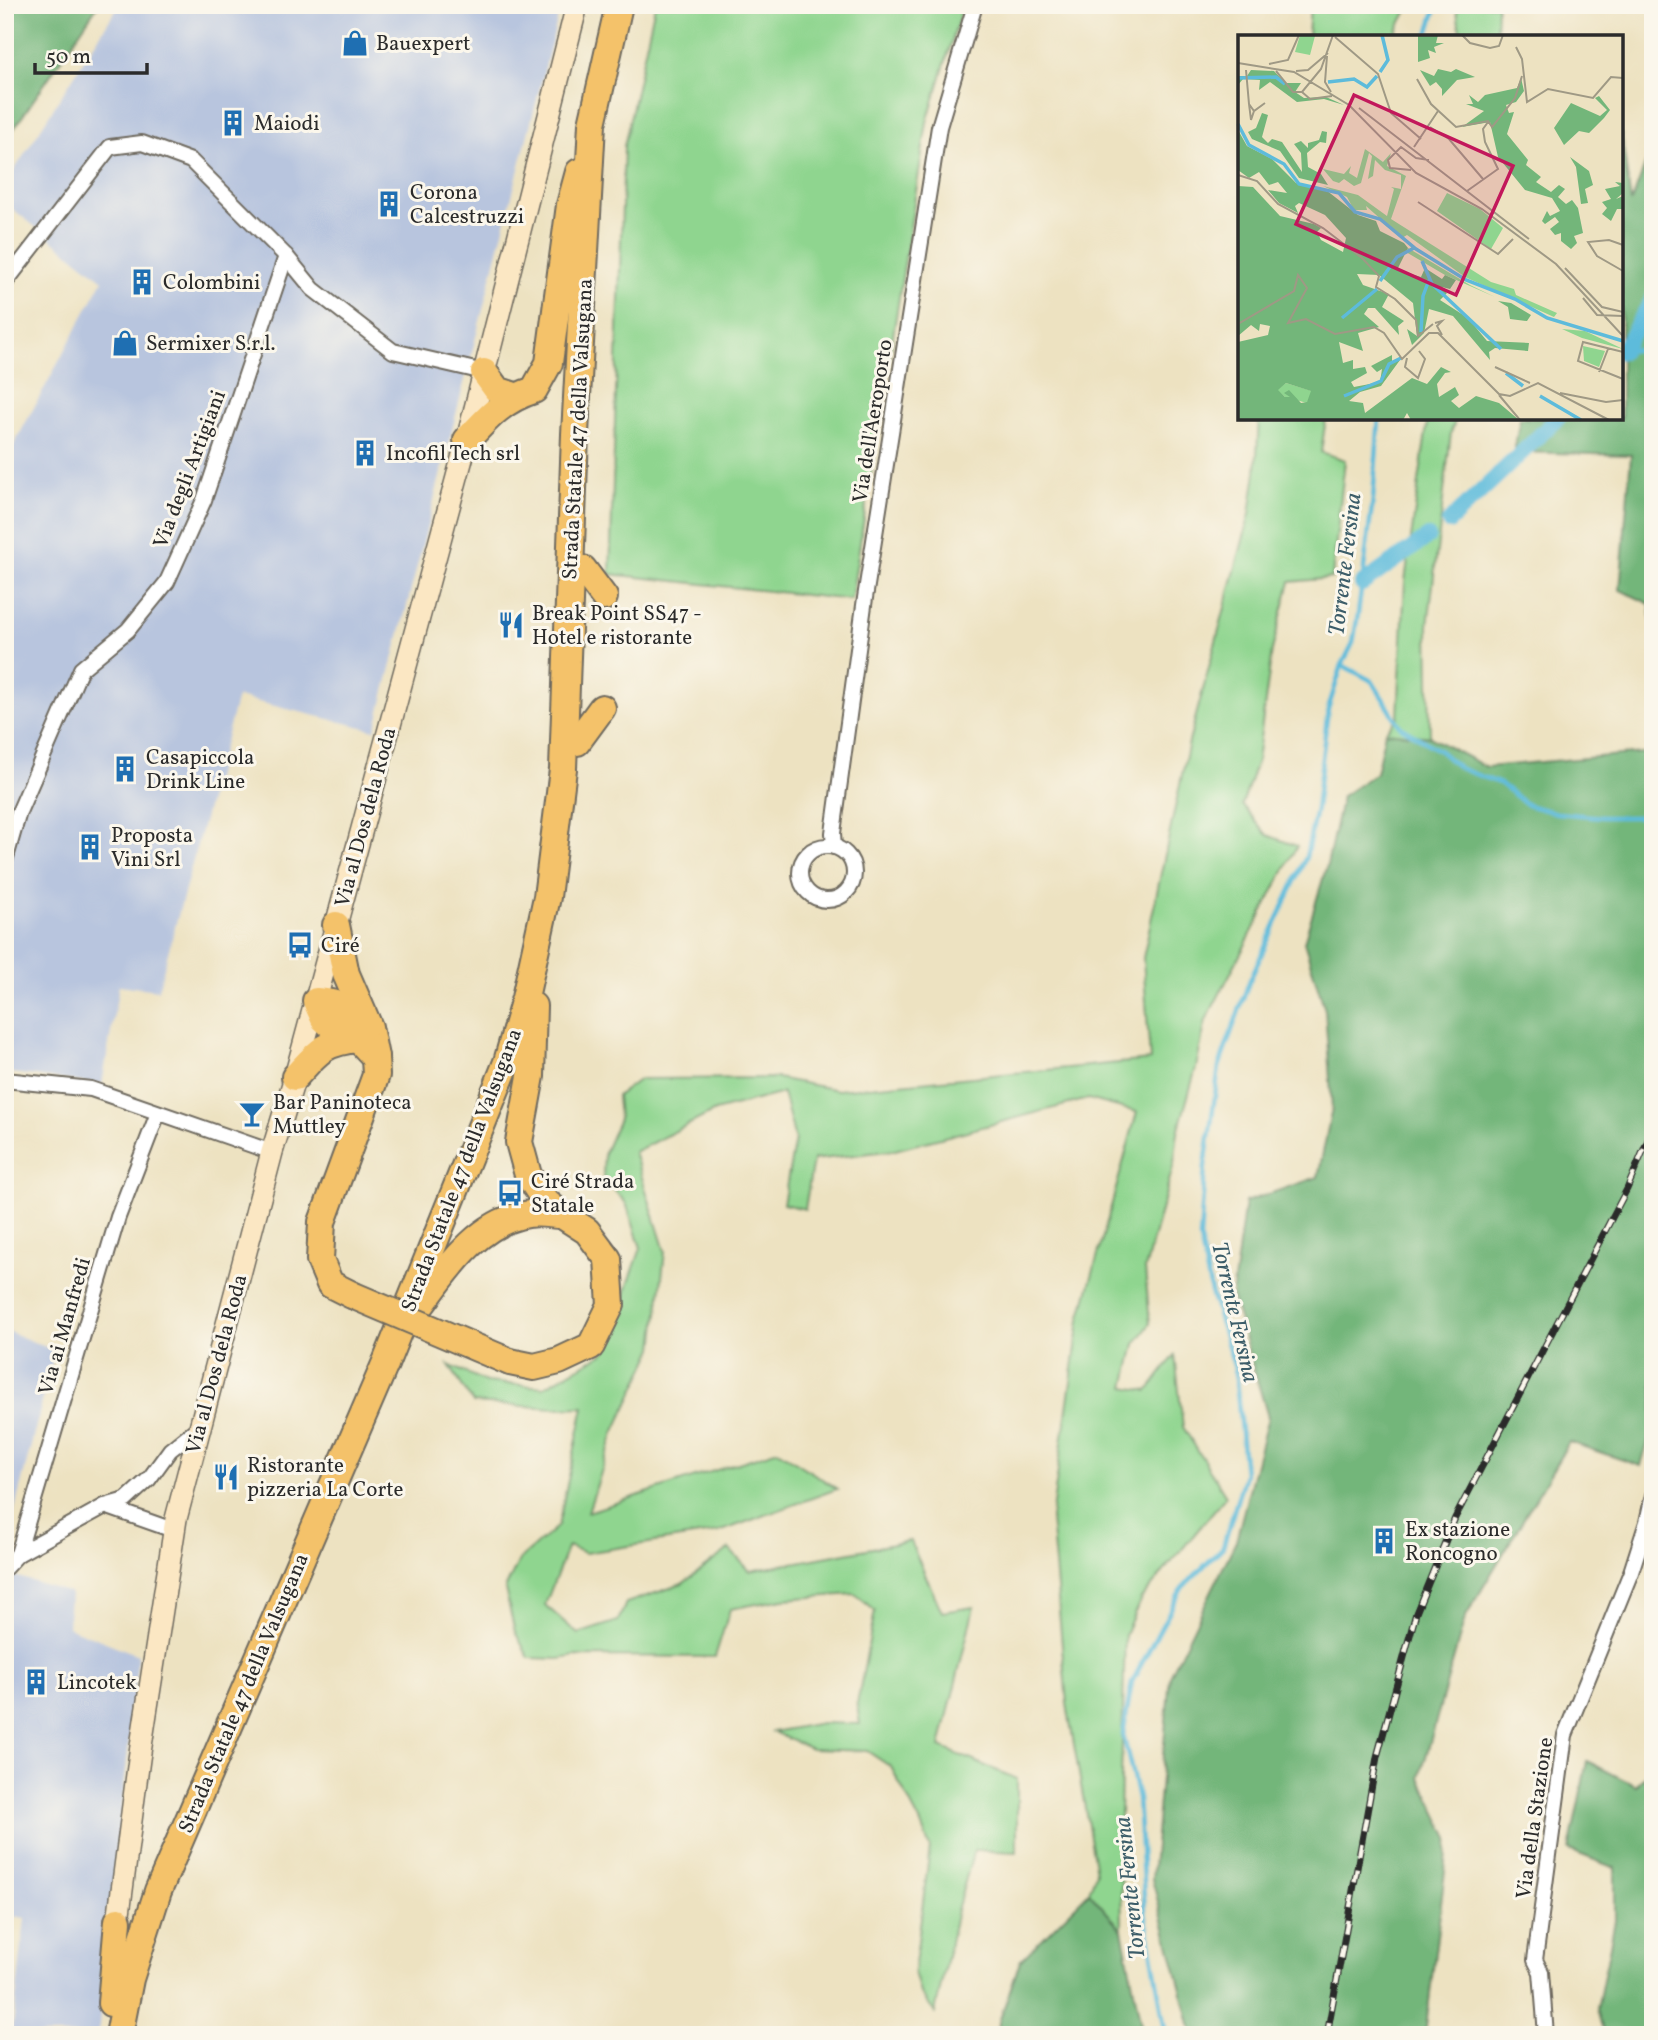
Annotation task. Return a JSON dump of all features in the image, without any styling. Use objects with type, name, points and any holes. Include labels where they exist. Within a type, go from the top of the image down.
[{"type":"highway","name":"Strada Statale 47 della Valsugana","points":[[119,2035],[130,1979],[159,1891],[386,1362],[508,1062],[525,998],[547,897],[563,769],[575,434],[592,124],[619,5]]},
{"type":"highway","name":"Strada Statale 47 della Valsugana","points":[[133,2035],[156,1944],[171,1900],[422,1304],[466,1194],[533,1001],[555,902],[573,787],[577,742],[597,201],[606,126],[630,5]]},
{"type":"highway","points":[[467,440],[493,412],[515,396],[534,390],[549,363],[570,205],[592,124]]},
{"type":"highway","points":[[484,372],[497,390],[515,396]]},
{"type":"highway","points":[[583,569],[604,597]]},
{"type":"highway","points":[[577,742],[602,708]]},
{"type":"highway","points":[[336,925],[346,974],[376,1074],[322,1222],[320,1260],[330,1284],[510,1362],[534,1367],[559,1361],[591,1346],[611,1305],[608,1259],[587,1231],[546,1202],[528,1175],[519,1142],[531,1076],[533,1001]]},
{"type":"highway","points":[[316,1001],[324,1019],[338,1032],[367,1041]]},
{"type":"highway","points":[[295,1077],[318,1052],[337,1041],[367,1041]]},
{"type":"highway","points":[[422,1304],[457,1256],[498,1223],[530,1213],[562,1215]]},
{"type":"highway","points":[[110,2035],[118,1921]]},
{"type":"main road","name":"Via al Dos dela Roda","points":[[118,1921],[138,1759],[173,1530],[272,1152],[316,1001],[467,440],[576,5]]},
{"type":"street","name":"Via dell'Aeroporto","points":[[834,847],[833,833],[865,598],[939,127],[975,5]]},
{"type":"street","points":[[5,283],[110,147],[142,143],[191,161],[286,256],[313,289],[393,351],[484,372]]},
{"type":"street","name":"Via degli Artigiani","points":[[5,861],[19,812],[81,670],[128,630],[167,582],[204,500],[286,256]]},
{"type":"street","points":[[5,1080],[91,1089],[272,1152]]},
{"type":"street","name":"Via ai Manfredi","points":[[18,1553],[118,1217],[158,1113]]},
{"type":"street","name":"Via ai Manfredi","points":[[5,1568],[18,1553],[105,1506],[126,1500],[149,1479],[170,1450],[200,1426]]},
{"type":"street","name":"Via della Stazione","points":[[1546,2035],[1541,1972],[1535,1960],[1565,1735],[1632,1572],[1653,1495]]},
{"type":"street","points":[[105,1506],[173,1530]]},
{"type":"shaded area","points":[[119,5],[561,5],[375,730],[237,697],[158,990],[119,985],[102,1085],[5,1072],[5,461],[103,280],[5,203],[5,185]]},
{"type":"shaded area","points":[[5,1330],[55,1351],[5,1548]]},
{"type":"shaded area","points":[[5,1573],[70,1593],[68,1627],[138,1655],[98,2035],[12,2035],[25,1918],[5,1915]]},
{"type":"green space","points":[[5,5],[98,5],[5,142]]},
{"type":"green space","points":[[655,5],[963,5],[927,122],[851,600],[610,574],[624,146]]},
{"type":"green space","points":[[1310,5],[1410,5],[1394,35],[1308,35]]},
{"type":"green space","points":[[1456,5],[1497,5],[1496,35],[1461,35]]},
{"type":"green space","points":[[1653,144],[1653,636],[1650,604],[1620,590],[1631,455],[1514,452],[1520,420],[1623,420],[1623,147],[1631,203]]},
{"type":"green space","points":[[1259,420],[1326,420],[1321,452],[1345,460],[1332,578],[1290,582],[1272,650],[1257,761],[1242,805],[1267,835],[1297,846],[1206,1020],[1178,1132],[1174,1163],[1145,1269],[1150,1324],[1135,1344],[1125,1387],[1148,1391],[1175,1355],[1183,1427],[1226,1496],[1141,1599],[1125,1634],[1120,1815],[1122,1930],[1089,1892],[1096,1872],[1067,1704],[1051,1518],[1080,1320],[1137,1112],[1088,1099],[895,1150],[813,1160],[805,1209],[783,1204],[795,1139],[783,1093],[715,1111],[634,1152],[665,1251],[654,1348],[614,1433],[588,1512],[778,1450],[837,1489],[719,1532],[585,1553],[568,1546],[545,1605],[578,1634],[618,1621],[626,1603],[682,1584],[729,1549],[750,1571],[910,1541],[942,1612],[974,1607],[940,1747],[1017,1779],[1017,1852],[974,1850],[957,1910],[935,2013],[920,1993],[914,1972],[930,1848],[920,1822],[891,1767],[867,1751],[811,1749],[773,1732],[821,1723],[860,1724],[857,1704],[875,1611],[855,1594],[783,1599],[730,1609],[715,1657],[529,1658],[515,1632],[505,1589],[519,1560],[558,1526],[584,1407],[473,1403],[449,1365],[486,1382],[544,1387],[604,1353],[641,1248],[626,1203],[603,1178],[604,1153],[619,1119],[617,1096],[640,1079],[777,1078],[838,1090],[1150,1060],[1143,958],[1189,742],[1250,514]]},
{"type":"green space","points":[[1428,420],[1455,420],[1451,433],[1428,626],[1430,737],[1385,732],[1398,717],[1405,581]]},
{"type":"green space","points":[[1385,732],[1430,737],[1486,767],[1653,752],[1653,1425],[1641,1466],[1569,1442],[1465,1618],[1420,1778],[1449,1838],[1425,2035],[1193,2035],[1152,1879],[1170,1676],[1236,1541],[1268,1417],[1232,1296],[1245,1202],[1318,1177],[1332,1108],[1325,1010],[1304,942],[1327,865],[1342,796],[1376,773]]},
{"type":"green space","points":[[1587,1761],[1636,1786],[1653,1766],[1653,2035],[1604,2035],[1597,2009],[1615,1921],[1615,1868],[1569,1850]]},
{"type":"green space","points":[[1089,1892],[1122,1930],[1143,2035],[998,2035],[999,2022],[1020,1961]]},
{"type":"waterway","name":"Torrente Fersina","points":[[1428,35],[1437,5]]},
{"type":"waterway","points":[[1623,349],[1653,299]]},
{"type":"waterway","points":[[1623,352],[1641,349],[1653,343]]},
{"type":"waterway","name":"Torrente Fersina","points":[[1166,2035],[1145,1913],[1138,1798],[1123,1734],[1132,1682],[1182,1588],[1223,1547],[1245,1474],[1235,1368],[1211,1292],[1200,1238],[1205,1166],[1219,1067],[1249,982],[1306,857],[1316,809],[1328,709],[1342,665],[1353,643],[1358,614],[1373,499],[1379,420]]},
{"type":"waterway","points":[[1449,522],[1556,420]]},
{"type":"waterway","points":[[1362,584],[1428,537]]},
{"type":"waterway","points":[[1342,665],[1372,681],[1400,726],[1441,752],[1459,768],[1501,784],[1527,805],[1557,813],[1653,817]]},
{"type":"railway","points":[[1327,2035],[1377,1757],[1416,1613],[1455,1518],[1627,1189],[1653,1128]]},
{"type":"place","name":"Bauexpert","points":[[355,43]]},
{"type":"place","name":"Maiodi","points":[[233,123]]},
{"type":"place","name":"Corona Calcestruzzi","points":[[389,204]]},
{"type":"place","name":"Colombini","points":[[142,282]]},
{"type":"place","name":"Sermixer S.r.l.","points":[[125,343]]},
{"type":"place","name":"Incofil Tech srl","points":[[365,453]]},
{"type":"place","name":"Break Point SS47 - Hotel e ristorante","points":[[511,625]]},
{"type":"place","name":"Casapiccola Drink Line","points":[[125,769]]},
{"type":"place","name":"Proposta Vini Srl","points":[[90,847]]},
{"type":"place","name":"Ciré","points":[[300,945]]},
{"type":"place","name":"Bar Paninoteca Muttley","points":[[252,1114]]},
{"type":"place","name":"Ciré Strada Statale","points":[[510,1193]]},
{"type":"place","name":"Ristorante pizzeria La Corte","points":[[226,1477]]},
{"type":"place","name":"Ex stazione Roncogno","points":[[1384,1541]]},
{"type":"place","name":"Lincotek","points":[[36,1682]]}]
